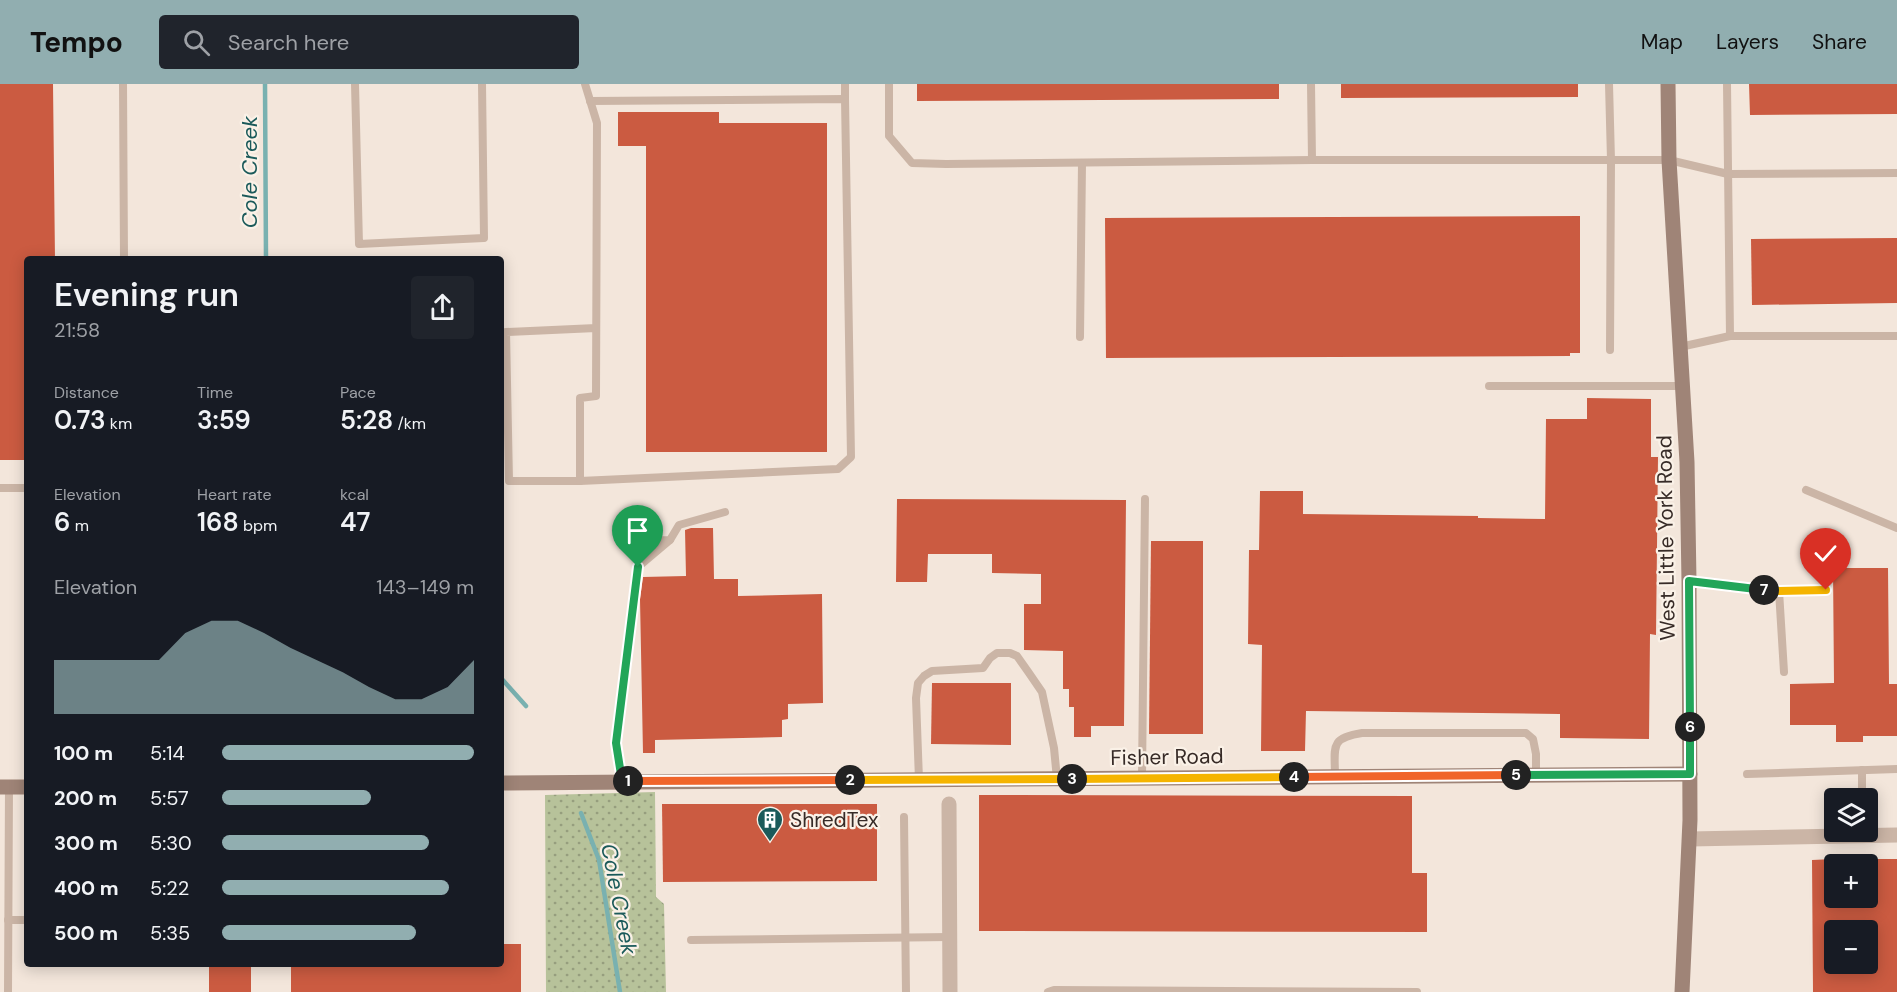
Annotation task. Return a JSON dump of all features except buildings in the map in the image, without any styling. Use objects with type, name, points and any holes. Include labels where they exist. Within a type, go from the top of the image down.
[{"type":"street","name":"West Little York Road","points":[[1668,84],[1669,160],[1687,462],[1689,581],[1690,838],[1682,992]]},
{"type":"street","name":"Fisher Road","points":[[504,783],[1690,774]]},
{"type":"street","points":[[4,787],[24,787]]},
{"type":"street","points":[[949,804],[950,992]]},
{"type":"street","points":[[1690,838],[1824,834]]},
{"type":"street","points":[[1878,834],[1897,835]]},
{"type":"lane","points":[[123,84],[124,256]]},
{"type":"lane","points":[[355,84],[359,244],[484,238],[482,84]]},
{"type":"lane","points":[[580,481],[580,398],[596,396],[597,123],[585,84]]},
{"type":"lane","points":[[596,328],[506,332],[509,481],[580,481],[838,469],[851,457],[846,84]]},
{"type":"lane","points":[[889,84],[889,136],[912,163],[1669,160],[1728,174],[1897,173]]},
{"type":"lane","points":[[1311,84],[1312,160]]},
{"type":"lane","points":[[1609,84],[1610,350]]},
{"type":"lane","points":[[1727,84],[1730,336]]},
{"type":"lane","points":[[590,101],[845,99]]},
{"type":"lane","points":[[1080,337],[1082,163]]},
{"type":"lane","points":[[1680,347],[1730,336],[1897,336]]},
{"type":"lane","points":[[1489,386],[1683,386]]},
{"type":"lane","points":[[0,488],[24,488]]},
{"type":"lane","points":[[1806,490],[1897,528]]},
{"type":"lane","points":[[1142,778],[1145,499]]},
{"type":"lane","points":[[622,781],[616,743],[638,567],[670,540],[679,525],[725,512]]},
{"type":"lane","points":[[620,541],[670,540]]},
{"type":"lane","points":[[1689,581],[1779,591],[1826,590]]},
{"type":"lane","points":[[1779,591],[1784,672]]},
{"type":"lane","points":[[919,780],[916,698],[918,683],[932,672],[983,669],[990,658],[997,653],[1010,653],[1017,656],[1042,692],[1054,748],[1057,779]]},
{"type":"lane","points":[[1335,777],[1335,748],[1339,740],[1344,736],[1362,734],[1526,733],[1533,739],[1536,775]]},
{"type":"lane","points":[[1748,774],[1897,769]]},
{"type":"lane","points":[[1862,770],[1862,788]]},
{"type":"lane","points":[[4,787],[8,992]]},
{"type":"lane","points":[[904,817],[906,992]]},
{"type":"lane","points":[[8,920],[24,920]]},
{"type":"lane","points":[[690,940],[950,937]]},
{"type":"lane","points":[[1048,992],[1054,990],[1417,992]]},
{"type":"green space","points":[[655,792],[656,897],[664,904],[666,992],[546,992],[545,795]]},
{"type":"waterway","name":"Cole Creek","points":[[265,84],[266,256]]},
{"type":"waterway","name":"Cole Creek","points":[[504,681],[526,706]]},
{"type":"waterway","name":"Cole Creek","points":[[581,813],[599,860],[620,992]]},
{"type":"place","name":"ShredTex","points":[[770,843]]},
{"type":"route","points":[[638,567],[616,743],[622,781],[1690,774],[1689,581],[1779,591],[1826,590]]}]
